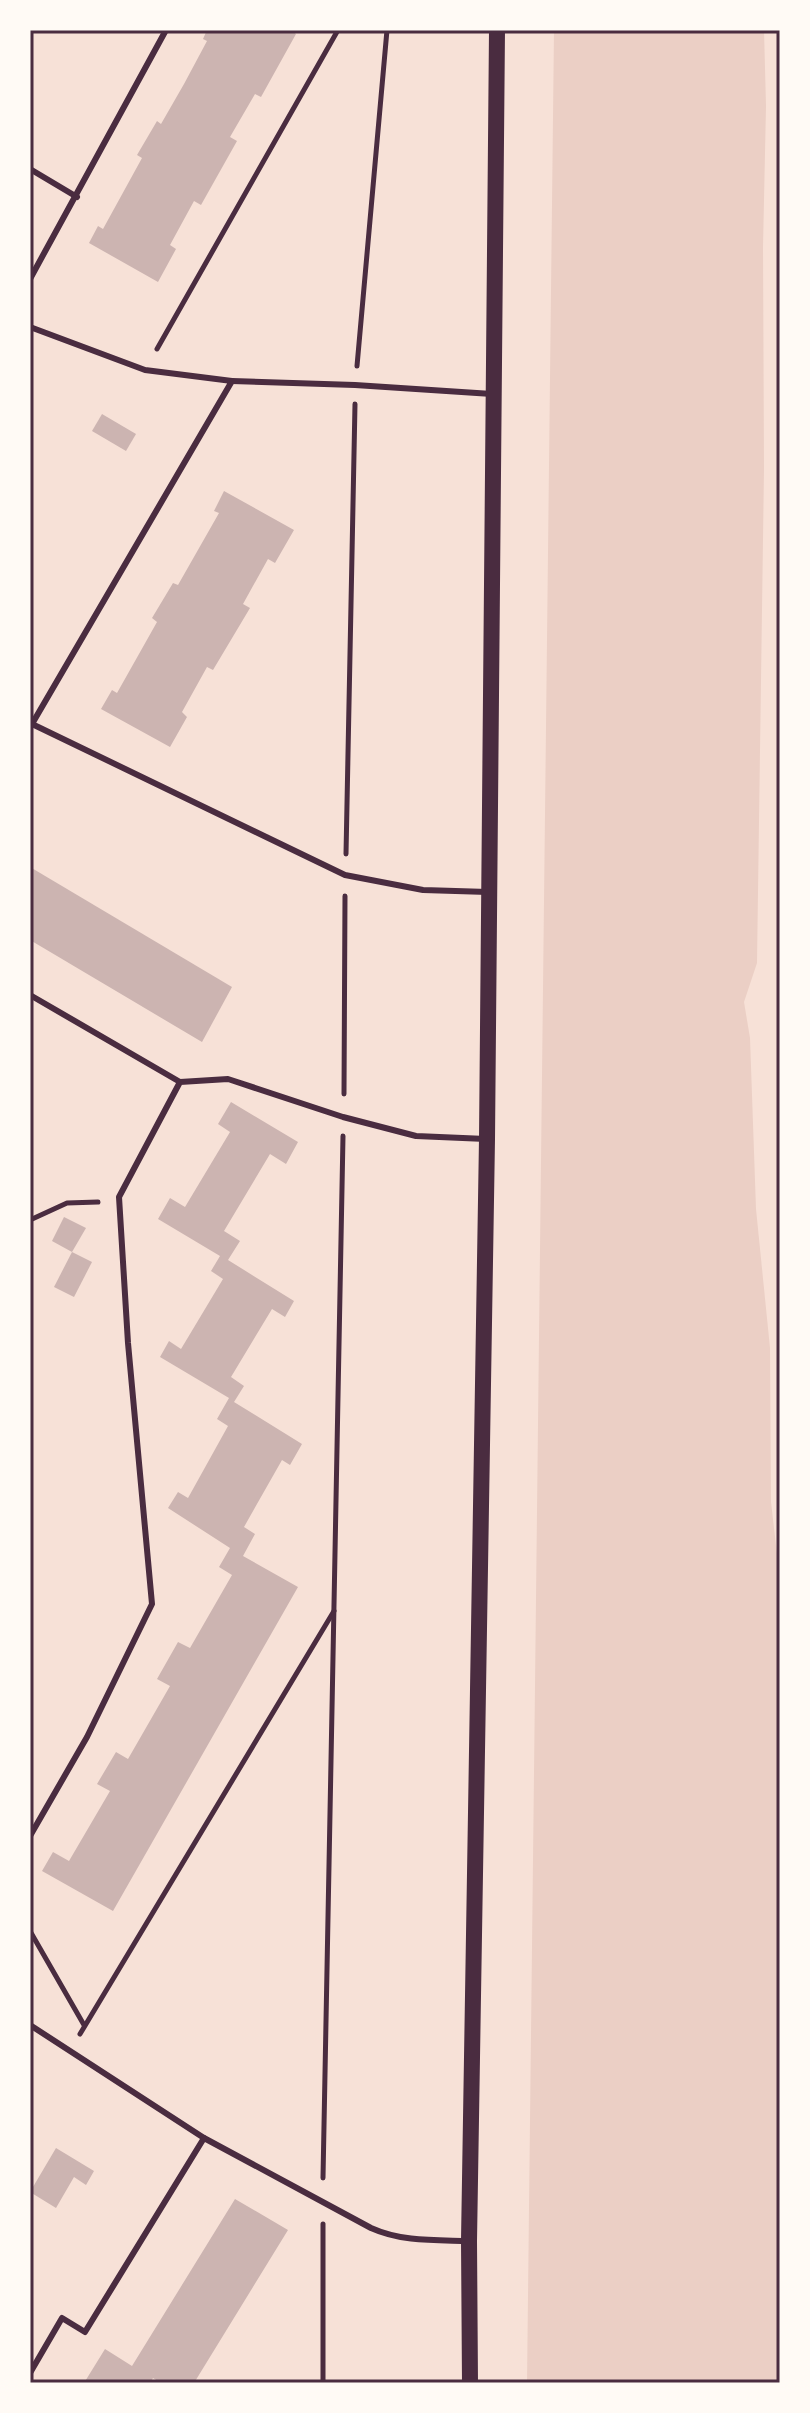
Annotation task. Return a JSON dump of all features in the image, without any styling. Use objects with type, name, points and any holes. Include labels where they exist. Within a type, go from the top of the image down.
[{"type":"main road","points":[[470,2383],[469,2241],[490,892],[497,30]]},
{"type":"lane","points":[[30,279],[166,30]]},
{"type":"lane","points":[[30,169],[77,197]]},
{"type":"lane","points":[[30,327],[145,370],[232,381],[494,394]]},
{"type":"lane","points":[[232,381],[32,724],[345,875],[423,890],[490,892]]},
{"type":"lane","points":[[30,995],[180,1082],[228,1079],[343,1117],[416,1136],[487,1139]]},
{"type":"lane","points":[[30,1836],[87,1737],[152,1604],[128,1343],[119,1197],[180,1082]]},
{"type":"lane","points":[[30,2025],[204,2138],[389,2236],[469,2241]]},
{"type":"lane","points":[[30,2373],[62,2318],[85,2332],[204,2138]]},
{"type":"path","points":[[145,370],[338,30]]},
{"type":"path","points":[[323,2383],[323,2201],[355,385],[387,30]]},
{"type":"path","points":[[30,1220],[67,1203],[98,1202],[119,1197]]},
{"type":"path","points":[[70,2051],[335,1610]]},
{"type":"path","points":[[30,1931],[85,2026]]},
{"type":"shaded area","points":[[554,30],[764,30],[764,469],[757,963],[744,1002],[750,1038],[756,1209],[770,1348],[771,1502],[780,1580],[779,2383],[527,2383]]},
{"type":"building","points":[[207,30],[291,30],[296,34],[261,97],[255,94],[230,137],[237,141],[201,205],[194,201],[170,245],[176,249],[158,282],[89,243],[98,226],[103,229],[142,158],[137,155],[157,121],[161,124],[184,84],[207,41],[203,39]]},
{"type":"building","points":[[102,414],[136,434],[126,451],[92,431]]},
{"type":"building","points":[[224,491],[294,530],[275,563],[268,559],[243,604],[250,608],[213,670],[207,667],[182,712],[187,717],[170,747],[101,709],[112,690],[117,693],[157,622],[152,618],[173,583],[178,585],[219,513],[214,511]]},
{"type":"building","points":[[30,867],[232,987],[202,1042],[30,940]]},
{"type":"building","points":[[231,1102],[298,1142],[286,1164],[270,1154],[224,1231],[240,1241],[228,1260],[294,1301],[285,1317],[272,1309],[231,1377],[244,1386],[234,1402],[302,1444],[290,1465],[282,1460],[244,1527],[255,1534],[243,1556],[298,1587],[113,1911],[42,1871],[53,1852],[69,1861],[110,1791],[97,1784],[116,1752],[128,1759],[170,1686],[157,1679],[178,1642],[190,1648],[232,1575],[219,1567],[230,1548],[168,1508],[178,1492],[188,1498],[228,1426],[217,1419],[229,1398],[160,1357],[169,1341],[181,1349],[223,1279],[211,1271],[220,1256],[158,1219],[170,1198],[185,1207],[230,1132],[218,1124]]},
{"type":"building","points":[[64,1217],[86,1228],[72,1252],[52,1241]]},
{"type":"building","points":[[72,1252],[92,1262],[74,1297],[54,1287]]},
{"type":"building","points":[[56,2148],[94,2171],[86,2185],[74,2177],[56,2208],[30,2192]]},
{"type":"building","points":[[235,2199],[288,2230],[194,2383],[161,2383],[153,2378],[150,2383],[84,2383],[105,2349],[132,2366]]}]
